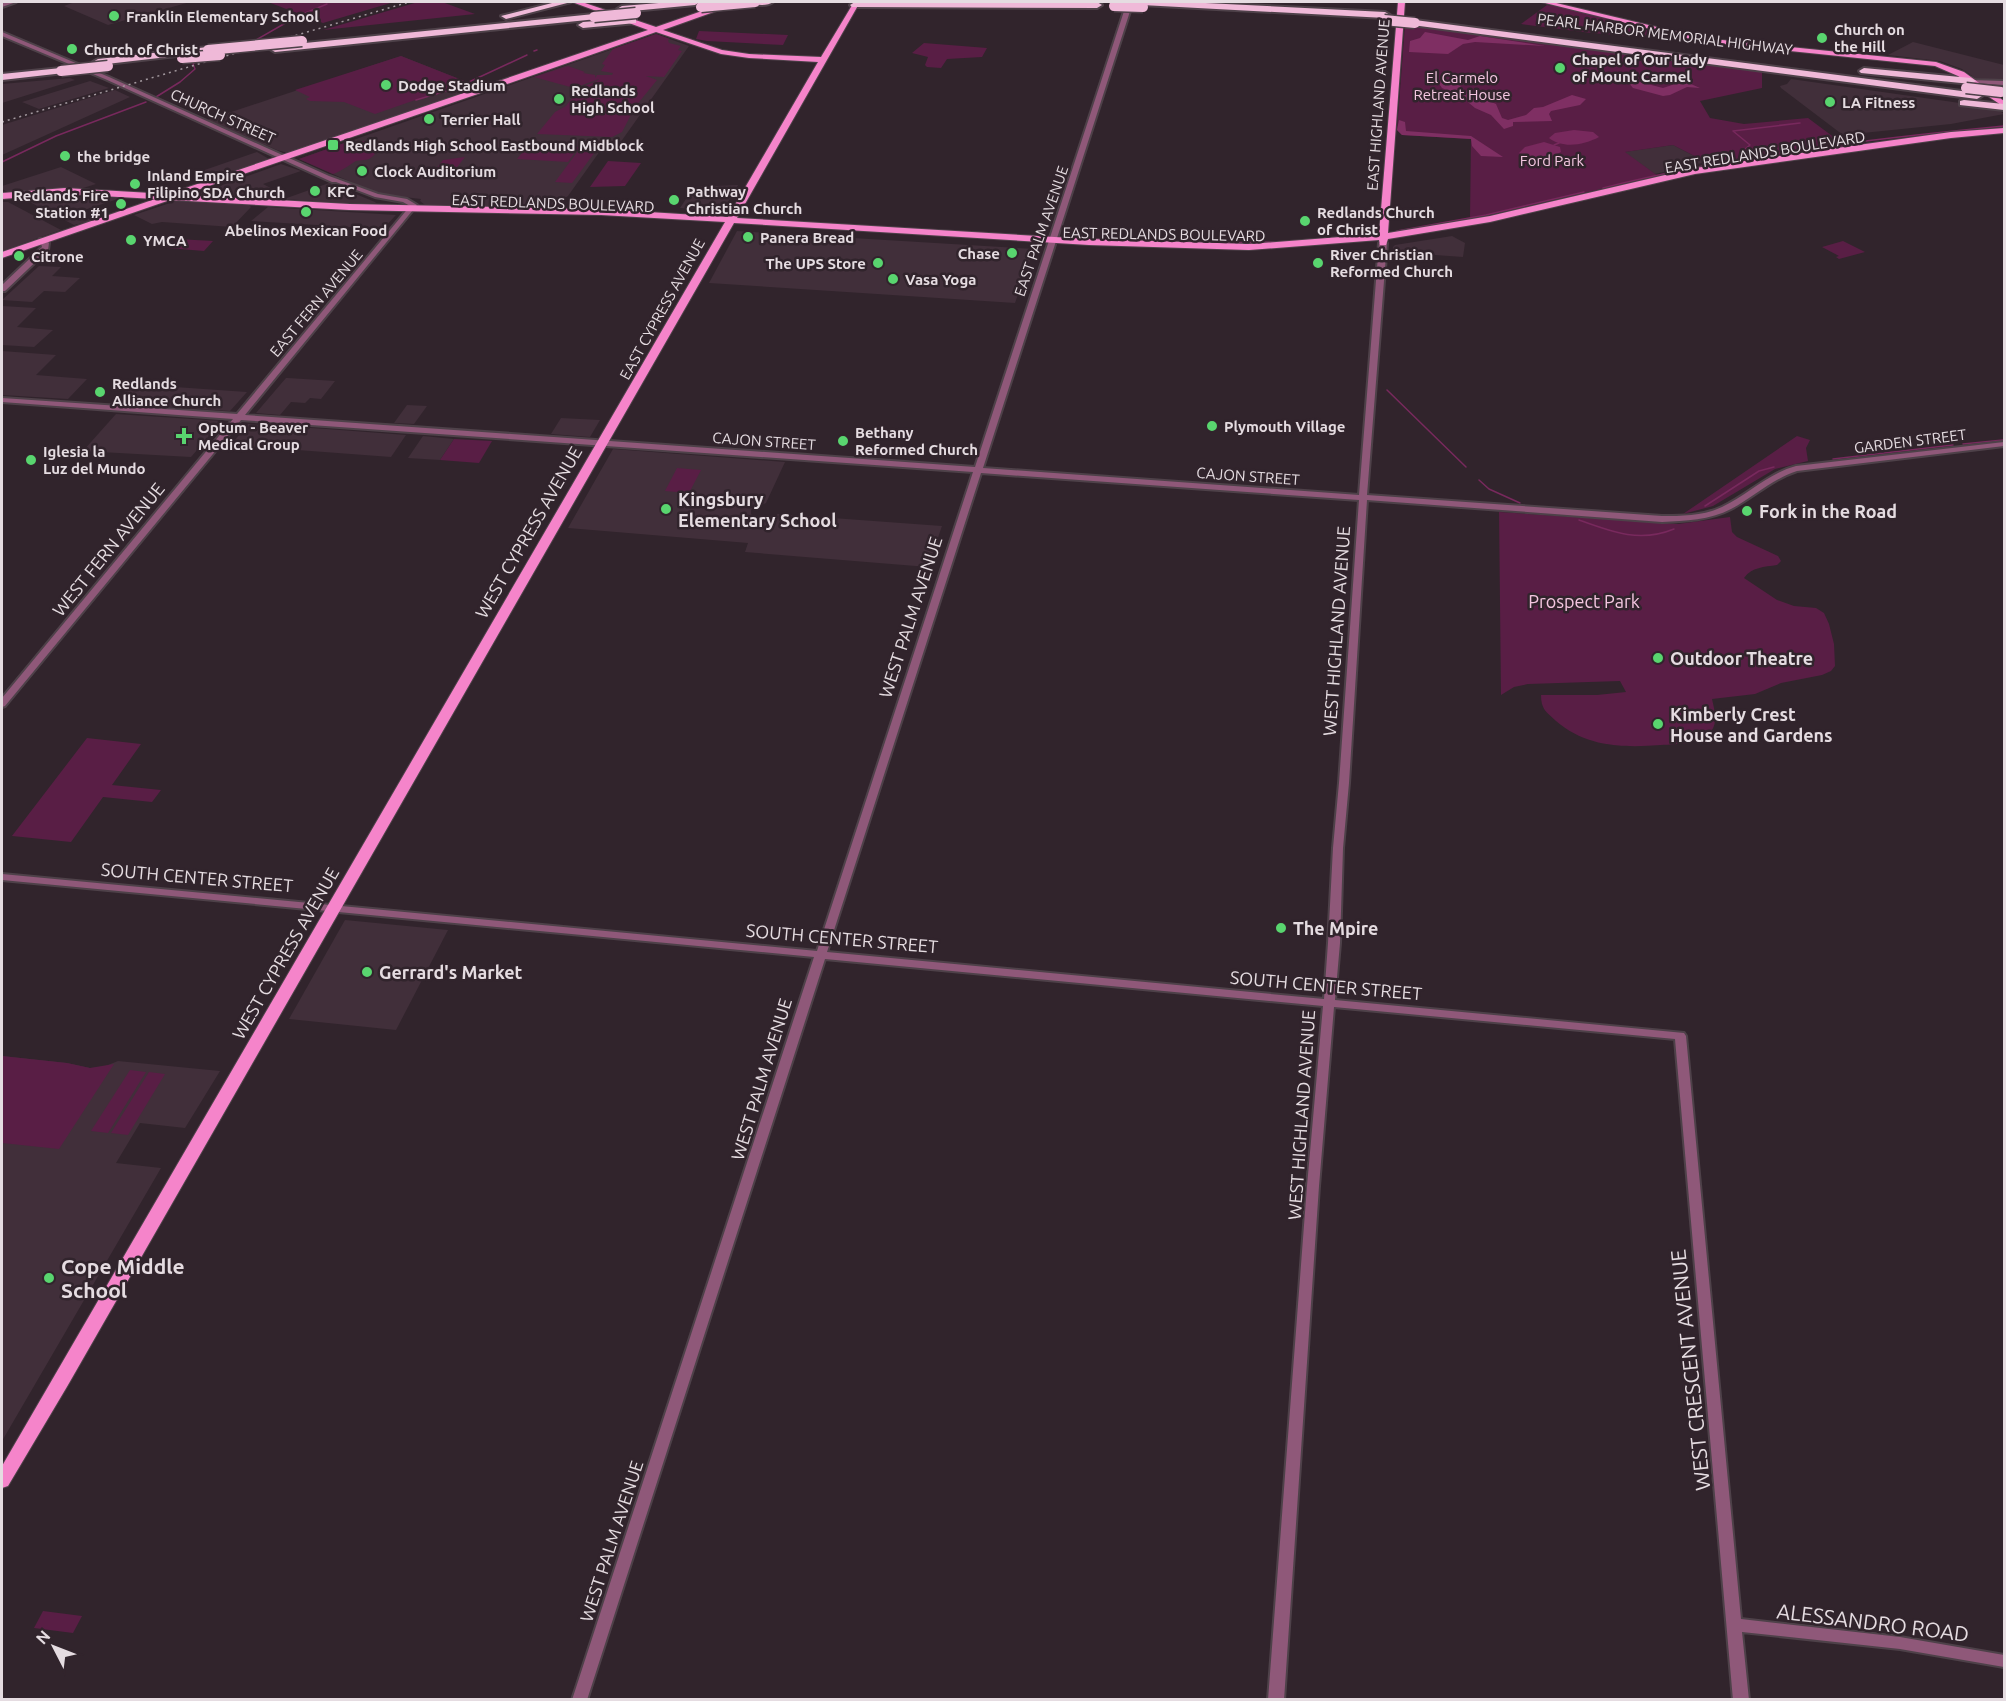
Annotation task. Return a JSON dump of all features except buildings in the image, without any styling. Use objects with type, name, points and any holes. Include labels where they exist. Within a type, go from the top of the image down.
[{"type":"highway","points":[[413,29],[523,13],[566,2]]},
{"type":"highway","points":[[2,77],[98,62],[413,29],[622,9],[768,2]]},
{"type":"highway","name":"PEARL HARBOR MEMORIAL HIGHWAY","points":[[1031,2],[1114,6],[1143,4],[1384,18],[1749,63],[1977,96],[2004,92]]},
{"type":"highway","points":[[856,3],[1097,5]]},
{"type":"highway","points":[[340,43],[635,17],[698,4]]},
{"type":"highway","points":[[2,72],[108,66],[594,17],[635,17]]},
{"type":"highway","points":[[1749,63],[1937,99],[2004,106]]},
{"type":"highway","name":"PEARL HARBOR MEMORIAL HIGHWAY","points":[[1749,63],[1968,84],[2004,92]]},
{"type":"main road","points":[[576,2],[635,17],[657,30],[728,53],[824,60]]},
{"type":"main road","points":[[2,255],[736,2]]},
{"type":"main road","name":"EAST HIGHLAND AVENUE","points":[[1384,240],[1401,2]]},
{"type":"main road","points":[[1545,2],[1703,40],[1923,62],[1955,70],[1968,84],[2004,106]]},
{"type":"main road","name":"EAST CYPRESS AVENUE","points":[[601,443],[856,3]]},
{"type":"main road","name":"EAST REDLANDS BOULEVARD","points":[[2,198],[81,193],[137,194],[349,207],[728,223],[1167,252],[1249,252],[1384,240],[1495,225],[1707,173],[2004,133]]},
{"type":"main road","points":[[106,184],[118,190],[119,194]]},
{"type":"main road","points":[[137,194],[153,204]]},
{"type":"main road","name":"EAST REDLANDS BOULEVARD","points":[[349,207],[377,203],[409,209]]},
{"type":"main road","name":"WEST CYPRESS AVENUE","points":[[2,1481],[601,443]]},
{"type":"street","points":[[2,5],[13,2]]},
{"type":"street","name":"EAST PALM AVENUE","points":[[977,470],[1130,2]]},
{"type":"street","name":"CHURCH STREET","points":[[2,34],[331,178]]},
{"type":"street","points":[[331,178],[377,203]]},
{"type":"street","points":[[331,178],[373,195],[410,201],[414,204],[409,209]]},
{"type":"street","name":"EAST FERN AVENUE","points":[[241,417],[409,209]]},
{"type":"street","name":"EAST HIGHLAND AVENUE","points":[[1363,498],[1384,240]]},
{"type":"street","points":[[2,289],[45,248],[43,241]]},
{"type":"street","name":"CAJON STREET","points":[[2,400],[1662,519],[1702,517],[1723,510],[1736,502]]},
{"type":"street","name":"WEST FERN AVENUE","points":[[2,704],[192,472],[241,417]]},
{"type":"street","name":"GARDEN STREET","points":[[1736,502],[1776,475],[1818,465],[2004,444]]},
{"type":"street","name":"WEST PALM AVENUE","points":[[579,1700],[819,954],[883,767],[893,725],[977,470]]},
{"type":"street","name":"WEST HIGHLAND AVENUE","points":[[1276,1700],[1363,498]]},
{"type":"street","name":"SOUTH CENTER STREET","points":[[2,877],[1680,1036]]},
{"type":"street","name":"WEST CRESCENT AVENUE","points":[[1680,1036],[1736,1625],[1741,1700]]},
{"type":"street","name":"ALESSANDRO ROAD","points":[[1736,1625],[1900,1643],[2004,1661]]},
{"type":"shaded area","name":"Franklin Elementary School","points":[[75,2],[190,2],[108,25],[64,6]]},
{"type":"shaded area","points":[[1425,32],[1468,40],[1480,36],[1545,46],[1475,42],[1463,44],[1448,54],[1409,52],[1410,41],[1420,38]]},
{"type":"shaded area","name":"Redlands High School","points":[[656,34],[689,46],[620,143],[599,146],[600,151],[568,196],[560,201],[560,204],[565,206],[563,208],[425,205],[420,201],[421,199],[378,194],[299,159]]},
{"type":"shaded area","points":[[1913,42],[2004,65],[2004,81],[1975,78],[1962,69],[1940,61],[1888,55]]},
{"type":"shaded area","points":[[401,56],[467,82],[474,80],[486,84],[288,153],[207,120]]},
{"type":"shaded area","points":[[1620,74],[1628,79],[1663,88],[1684,81],[1700,88],[1687,87],[1663,96],[1633,88],[1622,81],[1600,82]]},
{"type":"shaded area","points":[[70,78],[75,80],[2,103],[2,84]]},
{"type":"shaded area","points":[[1479,78],[1460,86],[1496,104],[1502,118],[1508,120],[1526,115],[1534,108],[1543,107],[1572,95],[1586,99],[1580,105],[1551,111],[1549,114],[1552,121],[1513,122],[1513,126],[1504,129],[1491,115],[1442,88],[1437,81]]},
{"type":"shaded area","points":[[1791,79],[1995,108],[2004,114],[1951,124],[1843,135],[1781,88],[1780,86],[1787,84]]},
{"type":"shaded area","points":[[90,81],[109,88],[39,109],[22,102]]},
{"type":"shaded area","points":[[115,90],[130,97],[2,155],[2,125]]},
{"type":"shaded area","points":[[1399,120],[1405,122],[1406,131],[1471,136],[1503,157],[1481,156],[1472,146],[1471,139],[1402,135],[1397,130]]},
{"type":"shaded area","points":[[1574,130],[1593,132],[1599,137],[1574,145],[1561,144],[1549,138],[1555,133]]},
{"type":"shaded area","points":[[1544,142],[1560,147],[1561,152],[1540,157],[1529,157],[1519,153],[1525,147]]},
{"type":"shaded area","points":[[1673,145],[1706,162],[1655,174],[1624,152]]},
{"type":"shaded area","points":[[257,152],[269,159],[207,180],[193,174]]},
{"type":"shaded area","points":[[281,164],[301,171],[263,184],[280,193],[265,198],[197,194]]},
{"type":"shaded area","points":[[61,167],[96,184],[83,188],[10,193],[2,189],[2,186]]},
{"type":"shaded area","points":[[329,183],[375,202],[376,203],[284,199]]},
{"type":"shaded area","points":[[738,185],[724,209],[680,208],[694,187]]},
{"type":"shaded area","points":[[80,197],[121,198],[78,212],[92,221],[74,225],[26,200],[49,198],[69,201]]},
{"type":"shaded area","points":[[176,201],[249,205],[251,207],[232,227],[162,222],[152,224],[134,215]]},
{"type":"shaded area","points":[[2,202],[8,202],[61,230],[2,251]]},
{"type":"shaded area","points":[[268,207],[396,215],[383,229],[251,221]]},
{"type":"shaded area","points":[[737,231],[1034,249],[1015,303],[709,283]]},
{"type":"shaded area","points":[[1452,236],[1465,243],[1463,257],[1393,252],[1395,245]]},
{"type":"shaded area","points":[[39,266],[61,267],[52,276],[80,278],[65,292],[44,291],[32,302],[2,300]]},
{"type":"shaded area","points":[[2,306],[36,308],[17,327],[53,330],[34,347],[2,345]]},
{"type":"shaded area","points":[[2,351],[56,355],[36,375],[87,379],[68,399],[2,395]]},
{"type":"shaded area","points":[[286,378],[335,381],[321,399],[310,398],[305,403],[291,402],[280,415],[256,413]]},
{"type":"shaded area","points":[[132,384],[247,392],[230,411],[114,403]]},
{"type":"shaded area","points":[[407,405],[427,406],[414,424],[394,423]]},
{"type":"shaded area","points":[[116,414],[222,421],[191,457],[83,451]]},
{"type":"shaded area","points":[[561,418],[600,420],[590,437],[551,434]]},
{"type":"shaded area","points":[[248,424],[406,435],[391,457],[231,445]]},
{"type":"shaded area","points":[[423,436],[454,439],[440,460],[408,458]]},
{"type":"shaded area","name":"Kingsbury Elementary School","points":[[613,449],[785,462],[766,503],[751,510],[751,514],[756,518],[769,519],[778,514],[942,526],[928,567],[745,552],[748,543],[568,528]]},
{"type":"shaded area","points":[[345,920],[448,930],[396,1030],[289,1019]]},
{"type":"shaded area","name":"Cope Middle School","points":[[2,1056],[67,1063],[90,1068],[103,1067],[118,1061],[220,1071],[185,1128],[140,1123],[116,1163],[161,1168],[2,1441]]},
{"type":"green space","points":[[268,2],[394,2],[323,23]]},
{"type":"green space","points":[[418,2],[442,2],[475,14],[323,30]]},
{"type":"green space","points":[[1547,5],[1684,40],[1591,33],[1521,24]]},
{"type":"green space","points":[[1405,25],[1762,72],[1762,88],[1700,101],[1710,118],[1744,124],[1808,118],[1847,147],[1712,165],[1673,145],[1625,152],[1658,176],[1470,219],[1471,139],[1402,135],[1397,130]]},
{"type":"green space","points":[[699,31],[788,35],[783,45],[707,41],[696,39]]},
{"type":"green space","points":[[656,34],[670,39],[669,43],[681,46],[678,50],[682,51],[664,77],[646,76],[657,80],[635,107],[622,132],[612,137],[537,134],[555,112],[566,106],[581,87],[599,79],[574,88],[534,77],[568,66],[585,72],[583,73],[595,75],[595,78],[597,75],[612,75],[613,73],[601,71],[605,65],[602,64],[613,49]]},
{"type":"green space","points":[[924,43],[987,48],[982,57],[947,59],[941,68],[927,67],[925,65],[928,57],[912,53]]},
{"type":"green space","name":"Dodge Stadium","points":[[401,56],[467,82],[375,114],[344,102],[310,101],[306,99],[310,97],[295,90]]},
{"type":"green space","points":[[350,141],[357,143],[364,141],[375,154],[368,159],[356,161],[333,174],[299,159]]},
{"type":"green space","points":[[529,144],[579,147],[568,162],[517,159]]},
{"type":"green space","points":[[578,151],[595,152],[572,183],[555,182]]},
{"type":"green space","points":[[465,157],[447,180],[432,174],[443,160]]},
{"type":"green space","points":[[608,161],[641,163],[625,186],[590,187]]},
{"type":"green space","points":[[177,239],[213,241],[204,251],[167,248]]},
{"type":"green space","points":[[1843,241],[1865,252],[1839,259],[1836,257],[1839,256],[1822,247]]},
{"type":"green space","points":[[1797,436],[1810,440],[1806,448],[1808,461],[1775,469],[1713,506],[1683,514]]},
{"type":"green space","points":[[454,439],[492,441],[479,463],[440,460]]},
{"type":"green space","points":[[677,468],[701,470],[689,493],[665,491]]},
{"type":"green space","name":"Prospect Park","points":[[1499,512],[1678,524],[1730,517],[1732,532],[1737,537],[1778,556],[1781,561],[1777,565],[1755,570],[1744,578],[1777,600],[1794,606],[1816,608],[1824,613],[1834,644],[1835,666],[1831,671],[1822,675],[1781,683],[1755,694],[1712,699],[1715,714],[1714,726],[1708,735],[1696,741],[1682,744],[1619,746],[1592,741],[1580,736],[1568,730],[1547,713],[1542,704],[1541,695],[1597,695],[1626,692],[1620,681],[1528,684],[1514,687],[1501,695]]},
{"type":"green space","points":[[87,738],[141,744],[112,785],[161,790],[152,802],[103,797],[71,842],[12,836]]},
{"type":"green space","points":[[2,1056],[67,1063],[90,1068],[114,1064],[59,1149],[2,1143]]},
{"type":"green space","points":[[130,1070],[146,1072],[108,1133],[91,1131]]},
{"type":"green space","points":[[149,1072],[165,1074],[128,1135],[111,1133]]},
{"type":"green space","points":[[43,1611],[82,1616],[73,1633],[34,1628]]},
{"type":"waterway","points":[[303,14],[327,4]]},
{"type":"waterway","points":[[254,41],[296,17]]},
{"type":"waterway","points":[[416,100],[456,88],[527,55]]},
{"type":"waterway","points":[[156,97],[180,82],[195,69],[193,64],[195,62]]},
{"type":"waterway","points":[[2,162],[56,136],[146,102]]},
{"type":"waterway","points":[[1745,149],[1750,145],[1733,131],[1800,123]]},
{"type":"waterway","points":[[1603,188],[1752,157],[2004,126]]},
{"type":"waterway","points":[[1554,145],[1559,143]]},
{"type":"waterway","points":[[1397,231],[1486,215],[1584,192]]},
{"type":"waterway","points":[[1348,236],[1369,234]]},
{"type":"waterway","points":[[1068,237],[1100,239]]},
{"type":"waterway","points":[[1217,243],[1274,242]]},
{"type":"waterway","points":[[1387,390],[1466,467]]},
{"type":"waterway","points":[[1963,444],[2003,440]]},
{"type":"waterway","points":[[1833,459],[1953,445]]},
{"type":"waterway","points":[[1705,506],[1759,471],[1774,467]]},
{"type":"waterway","points":[[1479,480],[1489,489],[1520,503]]},
{"type":"waterway","points":[[1579,520],[1626,534],[1649,535],[1674,529]]},
{"type":"railway","points":[[2,122],[409,2]]},
{"type":"place","name":"Franklin Elementary School","points":[[114,16]]},
{"type":"place","name":"Church on the Hill","points":[[1822,38]]},
{"type":"place","name":"Church of Christ","points":[[72,49]]},
{"type":"place","name":"Chapel of Our Lady of Mount Carmel","points":[[1560,68]]},
{"type":"place","name":"Dodge Stadium","points":[[386,85]]},
{"type":"place","name":"Redlands High School","points":[[559,99]]},
{"type":"place","name":"LA Fitness","points":[[1830,102]]},
{"type":"place","name":"Terrier Hall","points":[[429,119]]},
{"type":"place","name":"Redlands High School Eastbound Midblock","points":[[333,145]]},
{"type":"place","name":"the bridge","points":[[65,156]]},
{"type":"place","name":"Clock Auditorium","points":[[362,171]]},
{"type":"place","name":"Inland Empire Filipino SDA Church","points":[[135,184]]},
{"type":"place","name":"KFC","points":[[315,191]]},
{"type":"place","name":"Pathway Christian Church","points":[[674,200]]},
{"type":"place","name":"Redlands Fire Station #1","points":[[121,204]]},
{"type":"place","name":"Abelinos Mexican Food","points":[[306,212]]},
{"type":"place","name":"Redlands Church of Christ","points":[[1305,221]]},
{"type":"place","name":"Panera Bread","points":[[748,237]]},
{"type":"place","name":"YMCA","points":[[131,240]]},
{"type":"place","name":"Chase","points":[[1012,253]]},
{"type":"place","name":"Citrone","points":[[19,256]]},
{"type":"place","name":"The UPS Store","points":[[878,263]]},
{"type":"place","name":"River Christian Reformed Church","points":[[1318,263]]},
{"type":"place","name":"Vasa Yoga","points":[[893,279]]},
{"type":"place","name":"Redlands Alliance Church","points":[[100,392]]},
{"type":"place","name":"Plymouth Village","points":[[1212,426]]},
{"type":"place","name":"Optum - Beaver Medical Group","points":[[184,436]]},
{"type":"place","name":"Bethany Reformed Church","points":[[843,441]]},
{"type":"place","name":"Iglesia la Luz del Mundo","points":[[31,460]]},
{"type":"place","name":"Kingsbury Elementary School","points":[[666,509]]},
{"type":"place","name":"Fork in the Road","points":[[1747,511]]},
{"type":"place","name":"Outdoor Theatre","points":[[1658,658]]},
{"type":"place","name":"Kimberly Crest House and Gardens","points":[[1658,724]]},
{"type":"place","name":"The Mpire","points":[[1281,928]]},
{"type":"place","name":"Gerrard's Market","points":[[367,972]]},
{"type":"place","name":"Cope Middle School","points":[[49,1278]]},
{"type":"park label","name":"El Carmelo Retreat House","points":[[1462,86]]},
{"type":"park label","name":"Ford Park","points":[[1552,160]]}]
